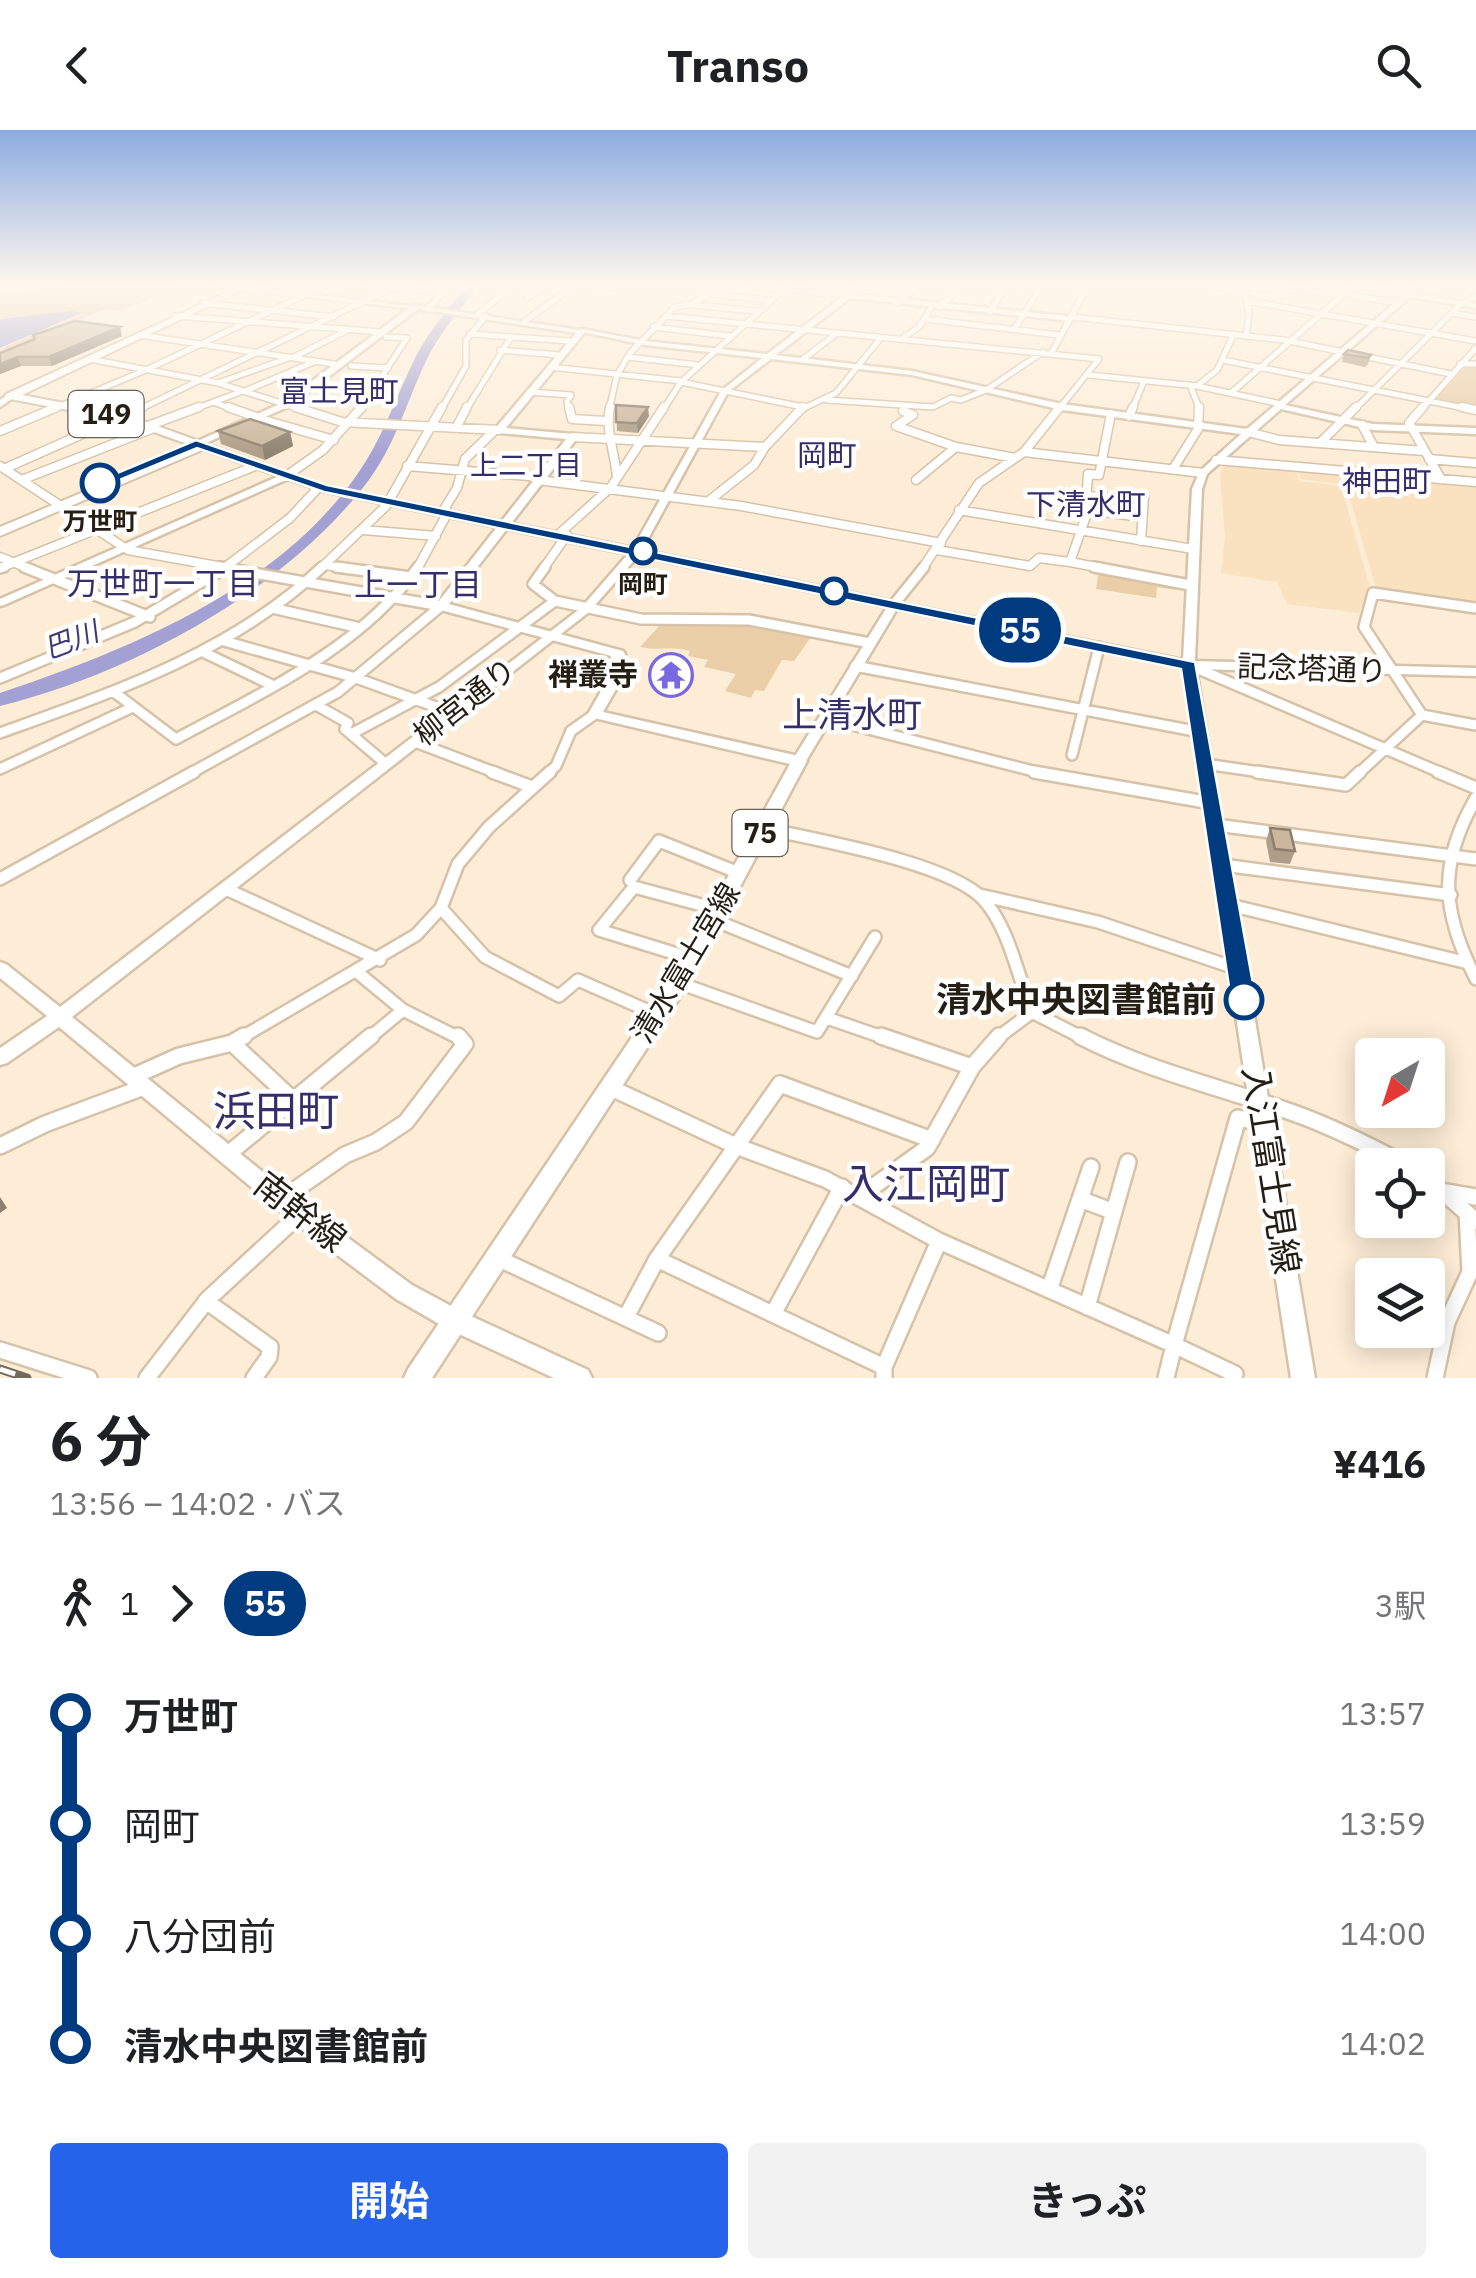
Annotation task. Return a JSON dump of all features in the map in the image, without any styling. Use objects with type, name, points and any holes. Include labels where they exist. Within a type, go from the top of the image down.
[{"type":"highway","name":"149","points":[[3,399],[126,343]]},
{"type":"highway","name":"149","points":[[3,399],[123,417],[200,445]]},
{"type":"highway","name":"149","points":[[0,528],[200,445]]},
{"type":"main road","points":[[200,445],[290,405],[373,343]]},
{"type":"main road","points":[[498,430],[568,343]]},
{"type":"main road","points":[[498,430],[573,437]]},
{"type":"main road","points":[[573,437],[441,606],[547,638],[618,654],[612,684],[596,714],[799,761]]},
{"type":"main road","name":"記念塔通り","points":[[388,500],[636,550]]},
{"type":"main road","name":"清水富士宮線","points":[[417,1378],[679,983],[799,761]]},
{"type":"main road","name":"南幹線","points":[[0,968],[299,1214],[404,1292],[454,1320],[580,1378]]},
{"type":"street","points":[[196,343],[388,368]]},
{"type":"street","points":[[2,468],[123,417],[279,343]]},
{"type":"street","points":[[218,383],[321,343]]},
{"type":"street","points":[[0,603],[285,477],[315,459],[348,423],[404,343]]},
{"type":"street","points":[[0,733],[114,692],[204,652],[272,608],[325,565],[388,500],[466,366],[465,343]]},
{"type":"street","points":[[456,428],[506,343]]},
{"type":"street","points":[[617,478],[606,421],[617,375],[638,343]]},
{"type":"street","points":[[651,343],[858,366],[1062,407],[1201,424],[1292,441],[1424,451]]},
{"type":"street","points":[[722,343],[681,381],[611,487],[563,534],[533,584],[555,602],[585,610],[641,619],[749,620],[870,643]]},
{"type":"street","name":"柳宮通り","points":[[0,1058],[58,1018],[585,610],[636,550],[728,388],[786,343]]},
{"type":"street","points":[[802,360],[824,343]]},
{"type":"street","points":[[826,400],[876,343]]},
{"type":"street","points":[[799,761],[895,603],[939,546],[959,510],[987,474],[1024,452],[1099,359],[968,343]]},
{"type":"street","points":[[550,367],[728,388],[803,406],[826,400],[933,407],[950,398],[970,398],[986,390],[1048,351],[1053,343]]},
{"type":"street","points":[[1194,385],[1214,375],[1230,343]]},
{"type":"street","points":[[1231,394],[1289,343]]},
{"type":"street","points":[[1296,343],[1451,374]]},
{"type":"street","points":[[1024,452],[1203,472],[1351,343]]},
{"type":"street","points":[[1320,443],[1421,343]]},
{"type":"street","points":[[0,431],[202,344]]},
{"type":"street","points":[[1441,479],[1409,424],[1476,344]]},
{"type":"street","points":[[500,350],[559,354]]},
{"type":"street","points":[[628,357],[698,365]]},
{"type":"street","points":[[92,359],[218,383],[348,423],[498,430]]},
{"type":"street","points":[[1223,360],[1476,410]]},
{"type":"street","points":[[24,479],[317,361]]},
{"type":"street","points":[[1460,364],[1476,364]]},
{"type":"street","points":[[1088,375],[1194,385],[1362,425],[1476,431]]},
{"type":"street","points":[[1129,416],[1144,382]]},
{"type":"street","points":[[1173,469],[1201,424],[1203,408],[1194,385]]},
{"type":"street","points":[[452,391],[475,391]]},
{"type":"street","points":[[529,392],[571,395],[567,402],[572,419],[606,421]]},
{"type":"street","points":[[214,402],[334,440]]},
{"type":"street","points":[[710,500],[726,483],[755,467],[765,446],[803,406]]},
{"type":"street","points":[[892,407],[912,415],[896,426],[956,447],[1015,458]]},
{"type":"street","points":[[1070,562],[1083,531],[1088,474],[1099,474],[1111,414]]},
{"type":"street","points":[[573,437],[588,420]]},
{"type":"street","points":[[1362,425],[1374,447]]},
{"type":"street","points":[[114,692],[176,739],[307,666],[411,578],[436,536],[457,488],[458,470],[498,430]]},
{"type":"street","points":[[573,437],[765,446]]},
{"type":"street","points":[[1292,441],[1295,467]]},
{"type":"street","points":[[200,445],[321,488],[388,500]]},
{"type":"street","points":[[916,480],[956,447]]},
{"type":"street","points":[[1216,460],[1476,482]]},
{"type":"street","points":[[1429,460],[1476,463]]},
{"type":"street","points":[[0,568],[256,466]]},
{"type":"street","points":[[408,466],[710,500],[838,520],[1030,566],[1039,558],[1190,585]]},
{"type":"street","points":[[2,468],[123,548],[441,606]]},
{"type":"street","name":"入江富士見線","points":[[1203,472],[1197,489],[1190,585],[1189,666],[1262,1102],[1302,1378]]},
{"type":"street","points":[[0,678],[80,650],[150,617],[228,569],[321,488]]},
{"type":"street","points":[[1089,496],[1122,500],[1122,493],[1144,496],[1141,541]]},
{"type":"street","points":[[959,510],[1194,549]]},
{"type":"street","points":[[1087,510],[1142,518]]},
{"type":"street","points":[[362,530],[436,536]]},
{"type":"street","name":"記念塔通り","points":[[636,550],[1189,666],[1476,672]]},
{"type":"street","points":[[0,557],[150,617]]},
{"type":"street","points":[[325,565],[411,578]]},
{"type":"street","points":[[1475,609],[1373,592],[1364,627],[1422,715],[1476,725]]},
{"type":"street","points":[[353,733],[439,687],[555,602]]},
{"type":"street","points":[[0,879],[316,704],[356,678],[441,606]]},
{"type":"street","points":[[272,608],[356,627]]},
{"type":"street","points":[[224,640],[356,678],[453,713]]},
{"type":"street","points":[[1072,755],[1098,647]]},
{"type":"street","points":[[204,652],[274,686]]},
{"type":"street","points":[[855,666],[1200,732]]},
{"type":"street","points":[[1189,666],[1476,788]]},
{"type":"street","points":[[316,704],[348,723],[345,729],[386,764]]},
{"type":"street","points":[[0,768],[133,707]]},
{"type":"street","points":[[0,1146],[138,1082],[179,1056],[232,1043],[416,936],[441,908],[458,864],[489,828],[556,766],[571,731],[596,714]]},
{"type":"street","points":[[1206,764],[1346,785],[1422,715]]},
{"type":"street","points":[[826,718],[910,743],[1086,784],[1211,803]]},
{"type":"street","points":[[415,742],[532,787]]},
{"type":"street","points":[[1476,798],[1463,817],[1452,855],[1451,895],[1451,927],[1476,979]]},
{"type":"street","points":[[1216,825],[1476,858]]},
{"type":"street","points":[[763,828],[892,860],[980,894],[1098,922],[1238,969]]},
{"type":"street","points":[[630,880],[659,840],[739,873]]},
{"type":"street","points":[[1223,866],[1451,895]]},
{"type":"street","points":[[693,959],[600,930],[634,887],[717,915],[852,976]]},
{"type":"street","points":[[226,889],[380,960]]},
{"type":"street","points":[[980,894],[1032,1012],[1115,1054],[1262,1102],[1372,1148]]},
{"type":"street","points":[[1230,905],[1468,963]]},
{"type":"street","points":[[441,908],[485,957],[558,996],[578,980],[658,1015]]},
{"type":"street","points":[[679,983],[817,1032],[875,937]]},
{"type":"street","points":[[282,1199],[345,1154],[376,1142],[406,1122],[466,1044],[460,1037],[403,1010],[357,972]]},
{"type":"street","points":[[227,1154],[403,1010]]},
{"type":"street","points":[[860,1196],[912,1161],[932,1140],[972,1067],[991,1042],[1032,1012]]},
{"type":"street","points":[[827,1018],[972,1067]]},
{"type":"street","points":[[232,1043],[293,1100]]},
{"type":"street","points":[[626,1316],[657,1259],[780,1084],[932,1140]]},
{"type":"street","points":[[609,1087],[736,1146],[842,1187],[939,1242],[1235,1374]]},
{"type":"street","points":[[1166,1378],[1238,1118],[1264,1123]]},
{"type":"street","points":[[1087,1307],[1128,1162]]},
{"type":"street","points":[[1049,1290],[1091,1166]]},
{"type":"street","points":[[773,1314],[842,1187]]},
{"type":"street","points":[[1445,1192],[1476,1196]]},
{"type":"street","points":[[1434,1378],[1447,1322],[1470,1272],[1472,1217],[1445,1192]]},
{"type":"street","points":[[1080,1200],[1114,1212]]},
{"type":"street","points":[[148,1378],[206,1302],[299,1214]]},
{"type":"street","points":[[657,1259],[884,1372],[939,1242]]},
{"type":"street","points":[[495,1257],[658,1333]]},
{"type":"street","points":[[206,1302],[270,1347],[269,1357],[254,1378]]},
{"type":"street","points":[[0,1350],[90,1378]]},
{"type":"shaded area","points":[[26,343],[0,361],[0,350],[11,344]]},
{"type":"shaded area","points":[[1465,367],[1476,367],[1476,409],[1435,400]]},
{"type":"shaded area","points":[[1224,464],[1296,470],[1299,481],[1341,486],[1370,587],[1359,613],[1287,604],[1277,582],[1221,573],[1225,536],[1220,475]]},
{"type":"shaded area","points":[[1298,470],[1476,485],[1476,603],[1376,588],[1346,485],[1301,479]]},
{"type":"shaded area","points":[[1099,568],[1177,586],[1177,590],[1157,587],[1156,598],[1096,589]]},
{"type":"shaded area","points":[[663,622],[744,623],[813,634],[794,661],[782,660],[764,691],[755,690],[751,698],[725,691],[736,674],[704,667],[708,660],[688,656],[690,651],[640,647]]},
{"type":"building","points":[[24,343],[82,343],[49,357],[18,357],[0,364],[0,353]]},
{"type":"building","points":[[1348,350],[1371,355],[1368,358],[1344,354]]},
{"type":"building","points":[[616,405],[648,407],[637,423],[630,423],[616,422]]},
{"type":"building","points":[[250,419],[290,432],[262,446],[218,431]]},
{"type":"building","points":[[1270,828],[1290,830],[1295,851],[1275,849]]},
{"type":"waterway","name":"巴川","points":[[0,700],[152,641],[246,587],[289,554],[329,517],[364,475],[430,343]]},
{"type":"railway","points":[[0,1369],[27,1378]]},
{"type":"bus line","name":"55","points":[[100,483],[196,444],[324,488],[1189,666],[1244,1000]]},
{"type":"place","name":"万世町","points":[[100,483]]},
{"type":"place","name":"岡町","points":[[643,551]]},
{"type":"place","name":"禅叢寺","points":[[671,675]]},
{"type":"place","name":"清水中央図書館前","points":[[1244,1000]]},
{"type":"district","name":"富士見町","points":[[339,392]]},
{"type":"district","name":"岡町","points":[[827,456]]},
{"type":"district","name":"上二丁目","points":[[526,465]]},
{"type":"district","name":"神田町","points":[[1387,482]]},
{"type":"district","name":"下清水町","points":[[1086,505]]},
{"type":"district","name":"万世町一丁目","points":[[163,584]]},
{"type":"district","name":"上一丁目","points":[[418,585]]},
{"type":"district","name":"上清水町","points":[[852,715]]},
{"type":"district","name":"浜田町","points":[[276,1111]]},
{"type":"district","name":"入江岡町","points":[[926,1184]]}]
